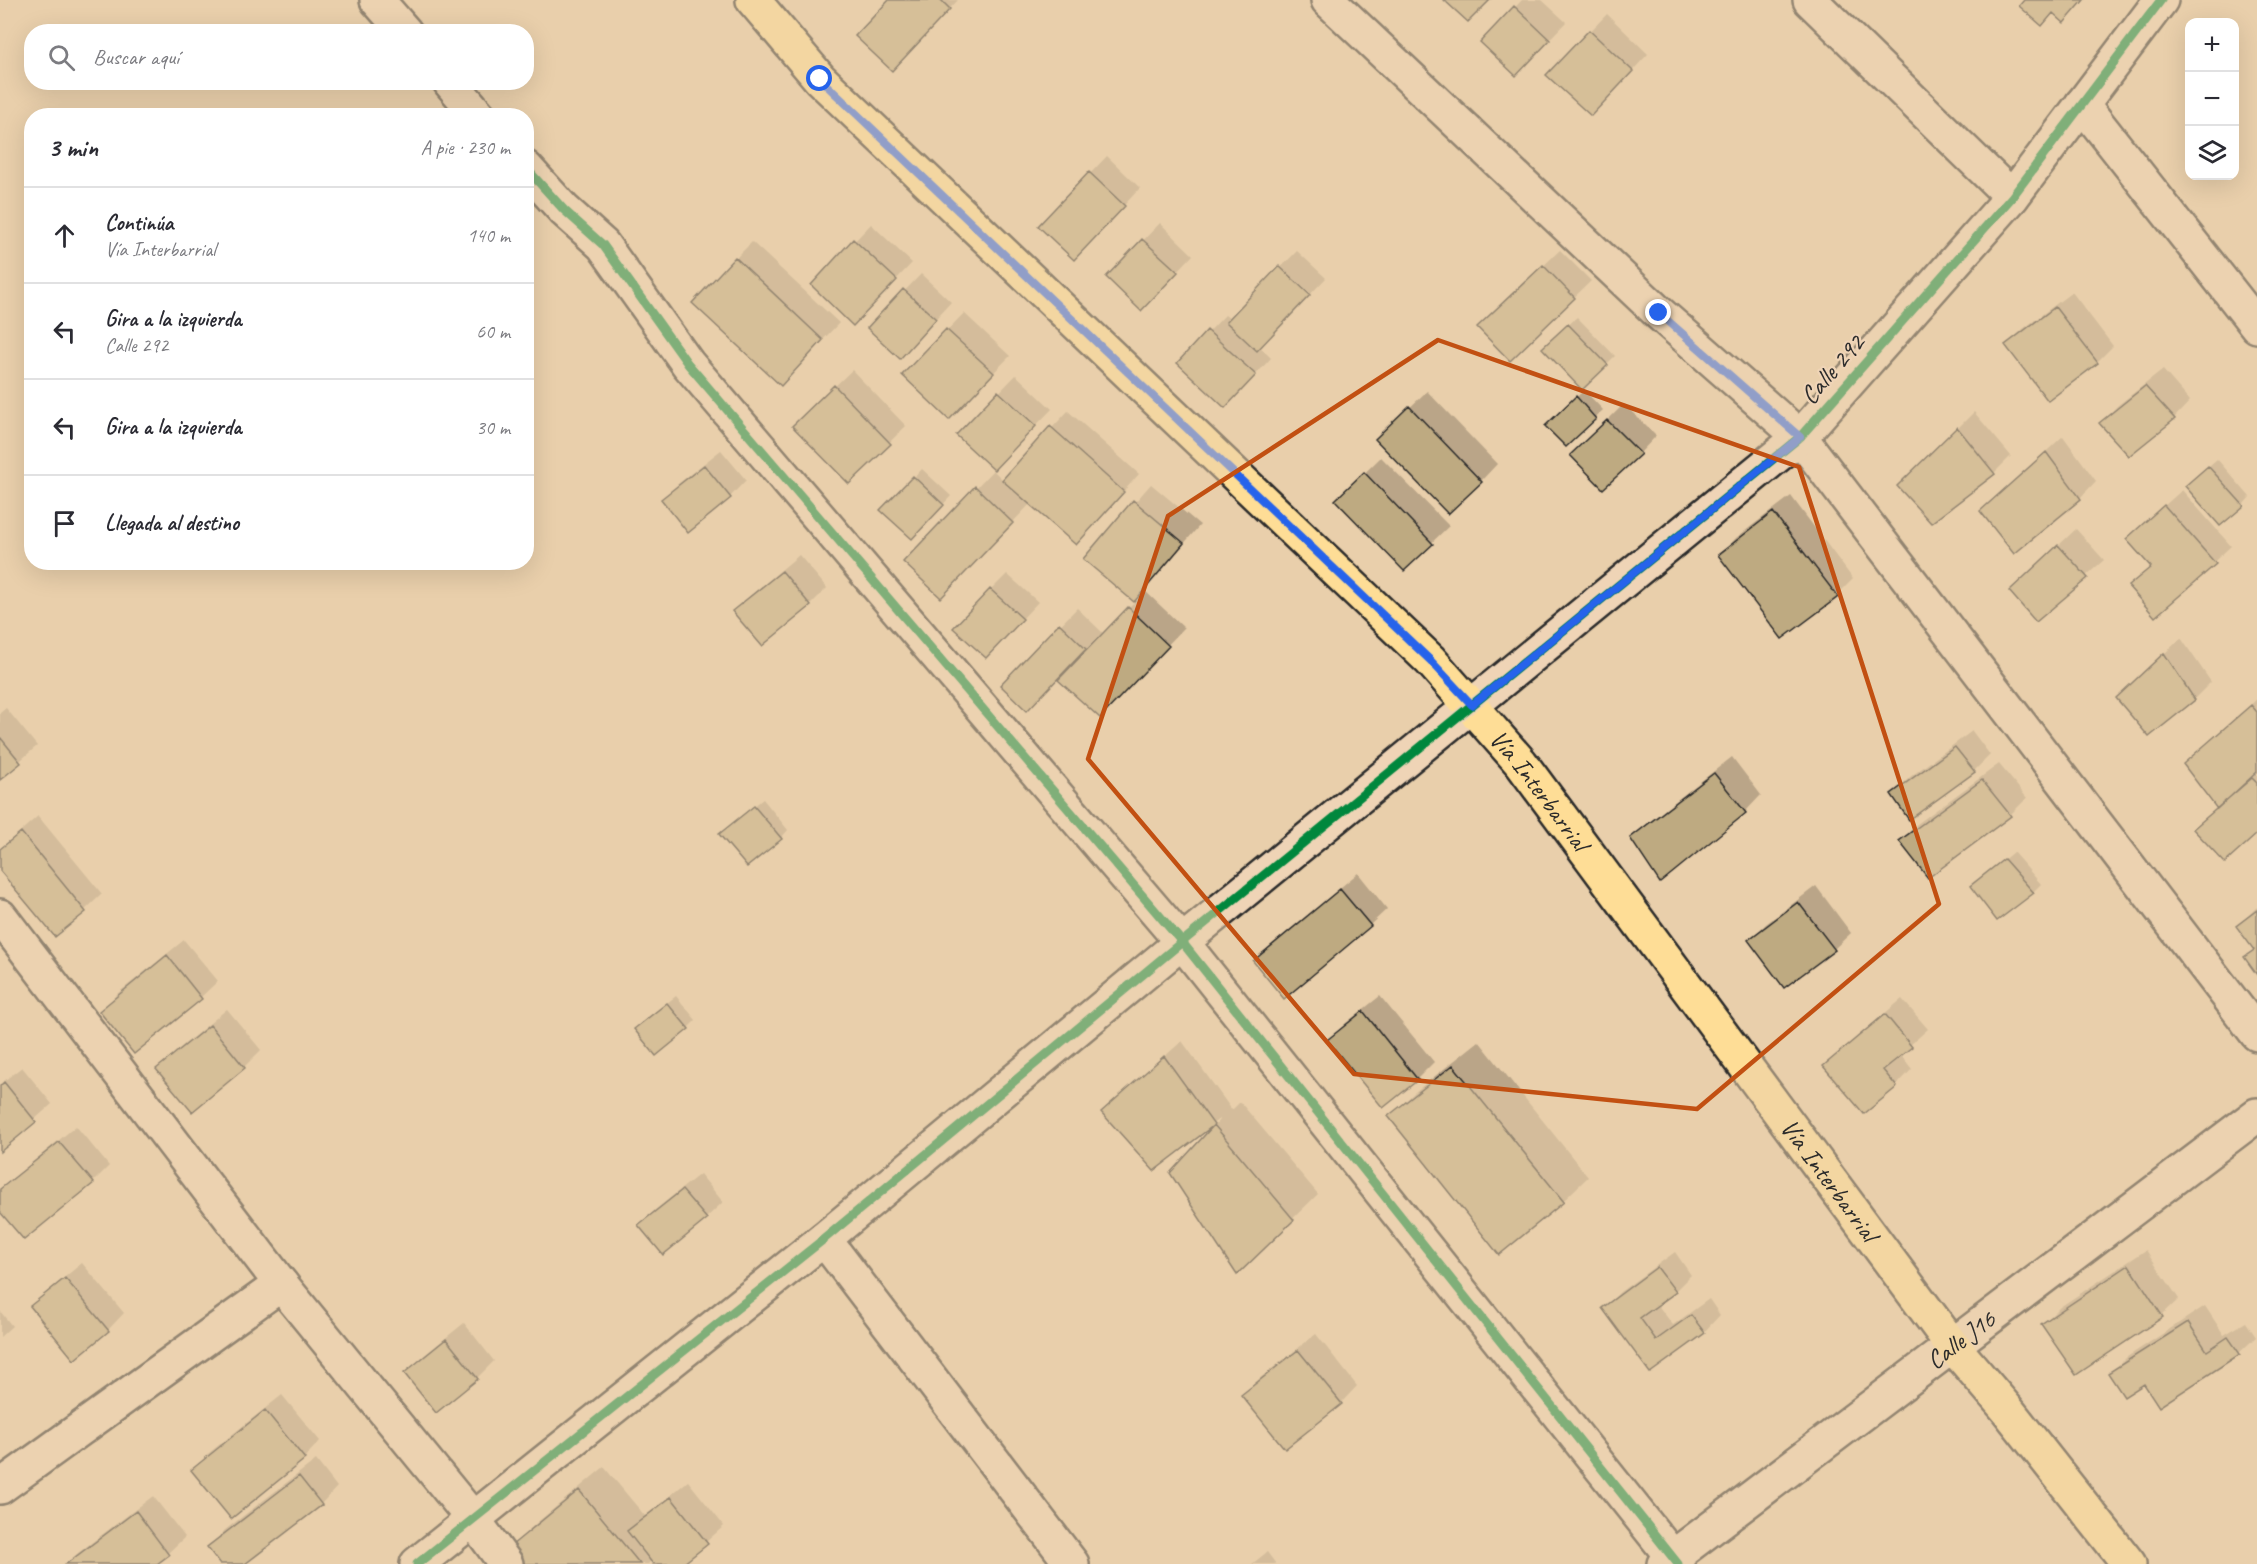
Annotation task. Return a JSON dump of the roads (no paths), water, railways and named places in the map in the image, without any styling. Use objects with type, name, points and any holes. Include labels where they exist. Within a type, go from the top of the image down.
[{"type":"main road","name":"Vía Interbarrial","points":[[753,0],[820,79],[1430,660],[1472,705],[1521,763],[1953,1345],[2006,1408],[2128,1564]]},
{"type":"street","points":[[376,0],[398,24]]},
{"type":"street","points":[[1328,0],[1659,313],[1800,437],[2257,1034]]},
{"type":"street","points":[[1810,0],[2012,197]]},
{"type":"street","name":"Calle 292","points":[[417,1564],[824,1239],[1182,942],[1800,437],[2012,197],[2161,0]]},
{"type":"street","points":[[457,90],[472,108]]},
{"type":"street","points":[[2082,104],[2257,326]]},
{"type":"street","points":[[534,177],[564,210],[603,245],[687,363],[1182,942],[1671,1562]]},
{"type":"street","points":[[0,916],[281,1284],[473,1520],[506,1564]]},
{"type":"street","name":"Calle J16","points":[[1671,1562],[2257,1115]]},
{"type":"street","points":[[824,1239],[1072,1564]]},
{"type":"street","points":[[0,1487],[281,1284]]}]
